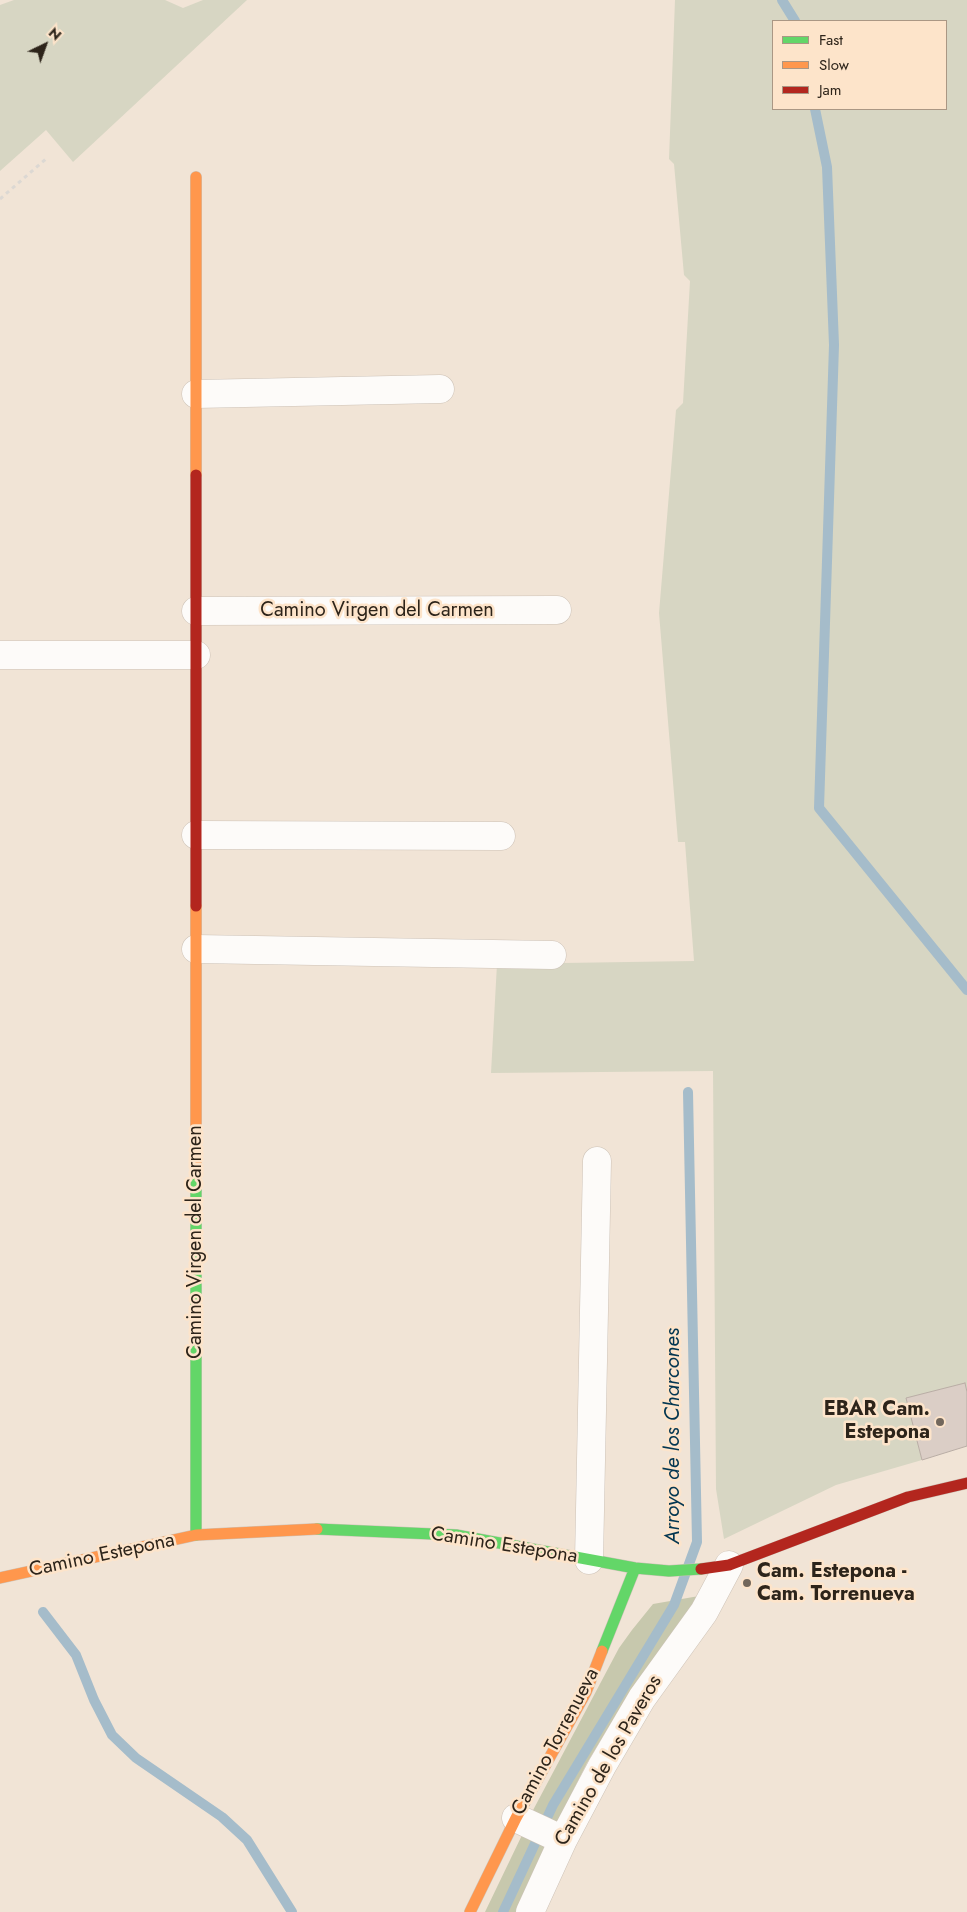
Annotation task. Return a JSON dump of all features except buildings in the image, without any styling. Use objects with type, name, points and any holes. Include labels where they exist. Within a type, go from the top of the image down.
[{"type":"street","name":"Camino Virgen del Carmen","points":[[196,177],[196,1535]]},
{"type":"street","points":[[196,394],[440,389]]},
{"type":"street","name":"Camino Virgen del Carmen","points":[[196,611],[558,610]]},
{"type":"street","points":[[0,655],[196,655]]},
{"type":"street","points":[[196,835],[501,836]]},
{"type":"street","points":[[196,949],[552,955]]},
{"type":"street","points":[[589,1560],[596,1161]]},
{"type":"street","name":"Camino Estepona","points":[[0,1578],[196,1535],[328,1528],[456,1535],[635,1568],[669,1571],[721,1566],[908,1497],[967,1483]]},
{"type":"street","name":"Camino de los Paveros","points":[[530,1912],[540,1829],[602,1766],[642,1698],[704,1612],[721,1566]]},
{"type":"street","name":"Camino Torrenueva","points":[[470,1912],[540,1829],[586,1692],[635,1568]]},
{"type":"path","points":[[0,199],[47,158]]},
{"type":"green space","points":[[14,0],[165,0],[183,8],[203,0],[247,0],[73,162],[46,130],[0,171],[0,5]]},
{"type":"green space","points":[[675,0],[967,0],[967,1392],[964,1384],[907,1398],[922,1460],[836,1485],[724,1539],[716,1489],[713,1071],[491,1073],[497,964],[694,961],[685,842],[678,842],[659,613],[676,410],[683,403],[690,281],[684,275],[674,164],[669,159]]},
{"type":"green space","points":[[699,1596],[616,1715],[587,1763],[556,1825],[531,1814],[619,1648],[632,1630],[653,1604]]},
{"type":"green space","points":[[523,1833],[546,1844],[516,1912],[485,1912]]},
{"type":"waterway","points":[[782,0],[794,20]]},
{"type":"waterway","points":[[815,110],[827,167],[834,345],[819,808],[967,990]]},
{"type":"waterway","name":"Arroyo de los Charcones","points":[[503,1912],[553,1805],[674,1605],[697,1542],[688,1092]]},
{"type":"waterway","points":[[43,1612],[76,1655],[94,1700],[112,1735],[136,1758],[222,1817],[247,1840],[292,1912]]},
{"type":"traffic: fast","points":[[196,1173],[196,1535]]},
{"type":"traffic: fast","points":[[317,1529],[456,1535],[635,1568],[669,1571],[701,1569]]},
{"type":"traffic: fast","points":[[602,1651],[635,1568]]},
{"type":"traffic: slow","points":[[196,177],[196,475]]},
{"type":"traffic: slow","points":[[196,906],[196,1173]]},
{"type":"traffic: slow","points":[[0,1578],[196,1535],[317,1529]]},
{"type":"traffic: slow","points":[[470,1912],[516,1818],[586,1692],[602,1651]]},
{"type":"traffic: jam","points":[[196,475],[196,906]]},
{"type":"traffic: jam","points":[[701,1569],[729,1565],[908,1497],[967,1483]]},
{"type":"place","name":"EBAR Cam. Estepona","points":[[940,1422]]},
{"type":"place","name":"Cam. Estepona - Cam. Torrenueva","points":[[747,1583]]}]
